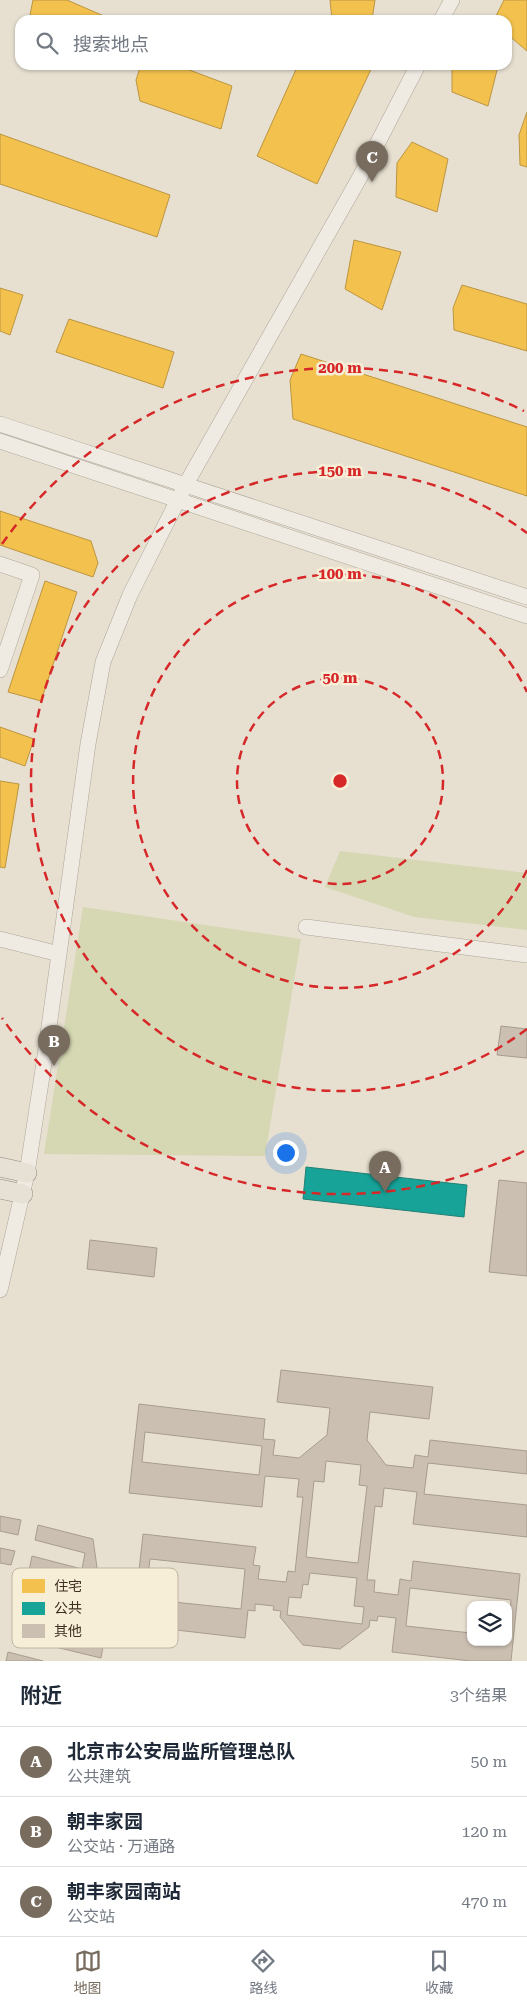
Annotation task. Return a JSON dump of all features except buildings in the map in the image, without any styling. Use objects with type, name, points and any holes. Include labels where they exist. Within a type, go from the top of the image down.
[{"type":"main road","points":[[0,1167],[27,1173]]},
{"type":"main road","points":[[0,1189],[23,1194]]},
{"type":"street","points":[[444,15],[452,0]]},
{"type":"street","points":[[0,1290],[27,1173],[88,744],[103,662],[130,596],[186,484],[360,177],[415,70]]},
{"type":"street","points":[[0,424],[527,597]]},
{"type":"street","points":[[0,441],[527,616]]},
{"type":"street","points":[[0,564],[32,575],[0,670]]},
{"type":"street","points":[[306,927],[527,955]]},
{"type":"street","points":[[0,939],[59,954]]},
{"type":"green space","points":[[340,851],[527,873],[527,930],[414,917],[325,887]]},
{"type":"green space","points":[[83,907],[301,939],[265,1156],[44,1154]]},
{"type":"place","name":"朝丰家园南站","points":[[372,182]]},
{"type":"place","name":"朝丰家园","points":[[54,1066]]},
{"type":"place","name":"北京市公安局监所管理总队","points":[[385,1192]]}]
